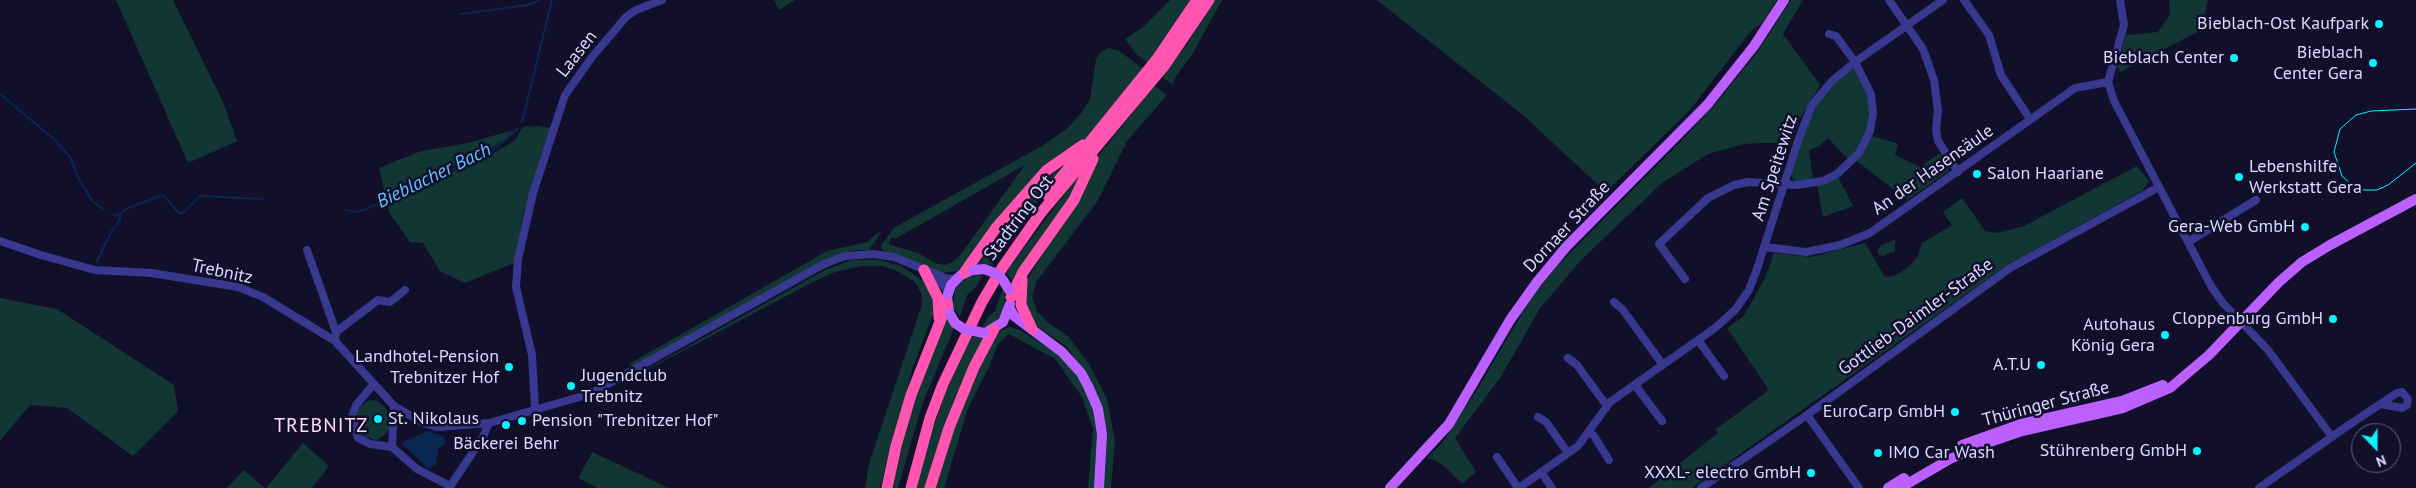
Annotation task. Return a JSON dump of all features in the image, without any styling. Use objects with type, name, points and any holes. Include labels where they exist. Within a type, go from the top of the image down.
[{"type":"highway","name":"Stadtring Ost","points":[[911,488],[924,436],[940,392],[982,302],[1022,239],[1157,59],[1197,0]]},
{"type":"highway","name":"Stadtring Ost","points":[[905,488],[913,454],[937,382],[957,335],[1015,237],[1165,65],[1209,0]]},
{"type":"highway","points":[[1010,293],[1074,200],[1095,143]]},
{"type":"highway","points":[[965,273],[996,228],[1047,170],[1095,143]]},
{"type":"highway","points":[[924,270],[938,298],[939,322]]},
{"type":"highway","points":[[1023,272],[1020,291],[1021,305],[1032,329]]},
{"type":"highway","points":[[887,488],[894,454],[911,395],[939,322],[948,304]]},
{"type":"highway","points":[[930,488],[949,428],[974,367],[994,328]]},
{"type":"main road","name":"Dornaer Straße","points":[[1390,488],[1449,424],[1510,320],[1543,275],[1566,247],[1707,105],[1754,46],[1784,0]]},
{"type":"main road","name":"Thüringer Straße","points":[[1900,488],[1950,459],[1984,444],[2136,396],[2189,372],[2279,282],[2302,262],[2416,199]]},
{"type":"main road","points":[[1032,329],[964,329],[955,323],[948,304],[965,273],[984,269],[995,273],[1003,280],[1010,293],[1010,309],[1014,316],[1054,344],[1081,373],[1094,399],[1102,434],[1099,488]]},
{"type":"main road","points":[[994,328],[1010,309]]},
{"type":"main road","name":"Thüringer Straße","points":[[1888,488],[1941,456],[1983,437],[2021,424],[2089,412]]},
{"type":"street","name":"Laasen","points":[[535,408],[532,355],[516,287],[518,259],[533,193],[565,95],[592,56],[626,17],[662,0]]},
{"type":"street","points":[[1889,0],[1923,50],[1934,80],[1938,110],[1936,130],[1938,141],[1958,172]]},
{"type":"street","name":"Am Speitewitz","points":[[1497,457],[1519,488],[1578,446],[1607,406],[1635,384],[1716,328],[1740,303],[1749,290],[1812,105],[1832,81],[1855,62],[1943,0]]},
{"type":"street","points":[[1964,0],[1989,36],[2001,75],[2030,119]]},
{"type":"street","points":[[2120,0],[2124,25],[2108,82],[2114,101],[2216,294],[2268,350],[2332,437]]},
{"type":"street","points":[[1685,279],[1659,244],[1708,198],[1722,190],[1748,182],[1810,184],[1837,174],[1849,164],[1866,142],[1872,123],[1873,103],[1869,85],[1836,36],[1830,34]]},
{"type":"street","name":"An der Hasensäule","points":[[1765,247],[1806,252],[1840,245],[1870,233],[2075,88],[2108,82]]},
{"type":"street","name":"Gottlieb-Daimler-Straße","points":[[1701,488],[1807,415],[2010,268],[2159,186]]},
{"type":"street","points":[[2188,242],[2256,200]]},
{"type":"street","name":"Trebnitz","points":[[0,241],[41,256],[95,270],[150,273],[238,287],[263,296],[335,337]]},
{"type":"street","points":[[307,250],[335,337],[394,406],[423,423],[437,427],[489,423],[535,408],[590,394],[824,264],[845,256],[874,254],[894,257],[948,279],[965,273]]},
{"type":"street","points":[[924,270],[944,286],[948,304]]},
{"type":"street","points":[[335,337],[378,300],[390,302],[405,290]]},
{"type":"street","points":[[1614,302],[1623,310],[1663,365]]},
{"type":"street","points":[[1698,340],[1724,376]]},
{"type":"street","points":[[1568,358],[1577,365],[1607,406]]},
{"type":"street","points":[[374,384],[356,405],[352,416],[358,438],[370,444],[392,447],[417,469],[450,487],[483,437],[489,423]]},
{"type":"street","points":[[1635,384],[1662,422]]},
{"type":"street","points":[[2259,488],[2381,404]]},
{"type":"street","points":[[392,447],[394,406]]},
{"type":"street","points":[[1807,415],[1859,488]]},
{"type":"street","points":[[1538,417],[1546,422],[1568,453]]},
{"type":"street","points":[[1589,431],[1609,460]]},
{"type":"street","points":[[1541,472],[1552,488]]},
{"type":"green space","points":[[116,0],[173,0],[223,102],[237,141],[188,163]]},
{"type":"green space","points":[[774,0],[795,0],[779,10]]},
{"type":"green space","points":[[1170,0],[1194,0],[1150,64],[1137,55],[1125,39],[1143,27]]},
{"type":"green space","points":[[1215,0],[1222,0],[1193,53],[1174,79],[1173,85],[1162,77],[1183,50]]},
{"type":"green space","points":[[1377,0],[1777,0],[1763,22],[1751,31],[1690,110],[1606,192],[1524,116]]},
{"type":"green space","points":[[1791,0],[1803,0],[1783,34],[1820,85],[1799,120],[1789,148],[1775,143],[1744,144],[1708,154],[1662,183],[1582,259],[1541,307],[1500,378],[1455,438],[1476,472],[1462,484],[1444,466],[1435,460],[1427,458],[1442,443],[1478,388],[1530,300],[1558,265],[1684,138],[1718,101],[1758,51]]},
{"type":"green space","points":[[2169,0],[2208,0],[2201,30],[2120,72],[2117,65],[2126,35],[2158,32],[2170,15]]},
{"type":"green space","points":[[1109,48],[1119,51],[1145,70],[1085,140],[1065,152],[957,271],[943,273],[882,250],[881,245],[895,227],[1042,146],[1068,128],[1090,99],[1096,59],[1101,52]],"holes":[[[1025,165],[958,258],[945,265],[935,263],[918,253],[889,244],[891,238],[897,238]]]},
{"type":"green space","points":[[1851,69],[1857,70],[1868,95],[1869,110],[1866,134],[1898,144],[1895,155],[1920,167],[1940,153],[1948,165],[1949,171],[1907,200],[1857,161],[1849,160],[1828,138],[1818,147],[1809,150],[1813,180],[1798,182],[1793,179],[1791,174],[1810,116],[1834,82]]},
{"type":"green space","points":[[1154,86],[1167,95],[1127,141],[1097,202],[1036,282],[1032,297],[1037,311],[1047,322],[1068,336],[1089,364],[1107,399],[1115,440],[1111,488],[1103,488],[1106,444],[1085,373],[1066,346],[1037,326],[1029,317],[1025,309],[1024,287],[1083,189],[1099,155]]},
{"type":"green space","points":[[523,127],[552,128],[524,211],[514,263],[465,283],[440,271],[423,243],[410,242],[389,212],[387,201],[494,153],[515,140]]},
{"type":"green space","points":[[513,130],[511,135],[491,149],[386,198],[379,168],[421,151],[468,143]]},
{"type":"green space","points":[[1072,160],[1031,210],[992,265],[978,264],[1029,199],[1050,176]]},
{"type":"green space","points":[[2137,166],[2149,181],[2142,191],[2007,265],[1692,488],[1649,488],[1718,433],[1716,429],[1769,390],[1727,328],[1744,316],[1765,278],[1774,253],[1811,257],[1865,243],[1885,277],[1894,276],[1910,266],[1918,256],[1922,243],[1952,225],[1943,212],[1962,198],[1985,231],[1997,233],[2024,226]]},
{"type":"green space","points":[[1084,168],[1075,192],[1014,284],[1006,272]]},
{"type":"green space","points":[[1838,177],[1853,206],[1823,217],[1817,185]]},
{"type":"green space","points":[[880,231],[881,233],[869,250],[855,250],[823,260],[633,368],[629,364],[827,251],[867,242]]},
{"type":"green space","points":[[1895,240],[1895,251],[1883,256],[1879,255],[1877,251],[1881,245]]},
{"type":"green space","points":[[852,260],[881,260],[903,267],[926,283],[934,302],[934,312],[913,367],[880,488],[865,488],[869,464],[922,304],[922,295],[915,282],[895,270],[883,266],[862,266],[835,272],[613,388],[825,270]]},
{"type":"green space","points":[[976,274],[983,275],[976,287],[967,295],[960,317],[953,307],[955,288],[968,277]]},
{"type":"green space","points":[[1003,289],[1006,298],[1002,314],[990,326],[982,327],[988,317],[995,311]]},
{"type":"green space","points":[[0,298],[57,309],[174,385],[178,411],[133,456],[67,408],[30,405],[0,441]]},
{"type":"green space","points":[[946,318],[954,328],[922,405],[898,488],[891,488],[910,409]]},
{"type":"green space","points":[[1009,327],[1020,330],[1061,356],[1078,377],[1091,399],[1097,422],[1099,448],[1095,488],[1088,488],[1093,429],[1082,397],[1055,359],[1009,334],[998,344],[989,367],[968,408],[944,488],[933,488],[963,401],[996,333]]},
{"type":"green space","points":[[970,336],[985,338],[926,488],[916,488],[930,436],[950,381]]},
{"type":"green space","points":[[369,400],[378,401],[386,408],[390,419],[389,429],[384,436],[376,440],[359,433],[355,415],[361,406]]},
{"type":"green space","points":[[303,443],[329,466],[312,488],[266,488]]},
{"type":"green space","points":[[592,452],[669,488],[598,488],[578,478]]},
{"type":"green space","points":[[244,470],[265,488],[227,488]]},
{"type":"water","points":[[427,431],[443,436],[446,443],[439,447],[436,465],[429,469],[401,443]]},
{"type":"waterway","points":[[461,14],[528,5],[540,0]]},
{"type":"waterway","name":"Bieblacher Bach","points":[[522,122],[552,0]]},
{"type":"waterway","name":"Bieblacher Bach","points":[[0,94],[56,141],[70,157],[79,179],[93,202],[104,209]]},
{"type":"waterway","name":"Bieblacher Bach","points":[[346,210],[356,212],[366,209],[467,163],[492,151],[518,129]]},
{"type":"waterway","name":"Bieblacher Bach","points":[[113,215],[116,216],[128,208],[163,195],[179,213],[183,213],[200,196],[262,199]]},
{"type":"waterway","points":[[97,261],[111,232],[120,220],[120,215]]},
{"type":"tram line","points":[[2416,109],[2371,111],[2356,115],[2340,129],[2334,152],[2342,176],[2354,187],[2364,190],[2377,190],[2388,185],[2416,163]]},
{"type":"place","name":"Bieblach-Ost Kaufpark","points":[[2379,24]]},
{"type":"place","name":"Bieblach Center","points":[[2234,58]]},
{"type":"place","name":"Bieblach Center Gera","points":[[2373,63]]},
{"type":"place","name":"Salon Haariane","points":[[1977,174]]},
{"type":"place","name":"Lebenshilfe Werkstatt Gera","points":[[2239,177]]},
{"type":"place","name":"Gera-Web GmbH","points":[[2305,227]]},
{"type":"place","name":"Cloppenburg GmbH","points":[[2333,319]]},
{"type":"place","name":"Autohaus König Gera","points":[[2165,335]]},
{"type":"place","name":"A.T.U","points":[[2041,365]]},
{"type":"place","name":"Landhotel-Pension Trebnitzer Hof","points":[[509,367]]},
{"type":"place","name":"Jugendclub Trebnitz","points":[[571,386]]},
{"type":"place","name":"EuroCarp GmbH","points":[[1955,412]]},
{"type":"place","name":"St. Nikolaus","points":[[378,419]]},
{"type":"place","name":"Pension \"Trebnitzer Hof\"","points":[[522,421]]},
{"type":"place","name":"Bäckerei Behr","points":[[506,425]]},
{"type":"place","name":"Stührenberg GmbH","points":[[2197,451]]},
{"type":"place","name":"IMO Car Wash","points":[[1878,453]]},
{"type":"place","name":"XXXL- electro GmbH","points":[[1811,473]]},
{"type":"district","name":"TREBNITZ","points":[[321,426]]}]
